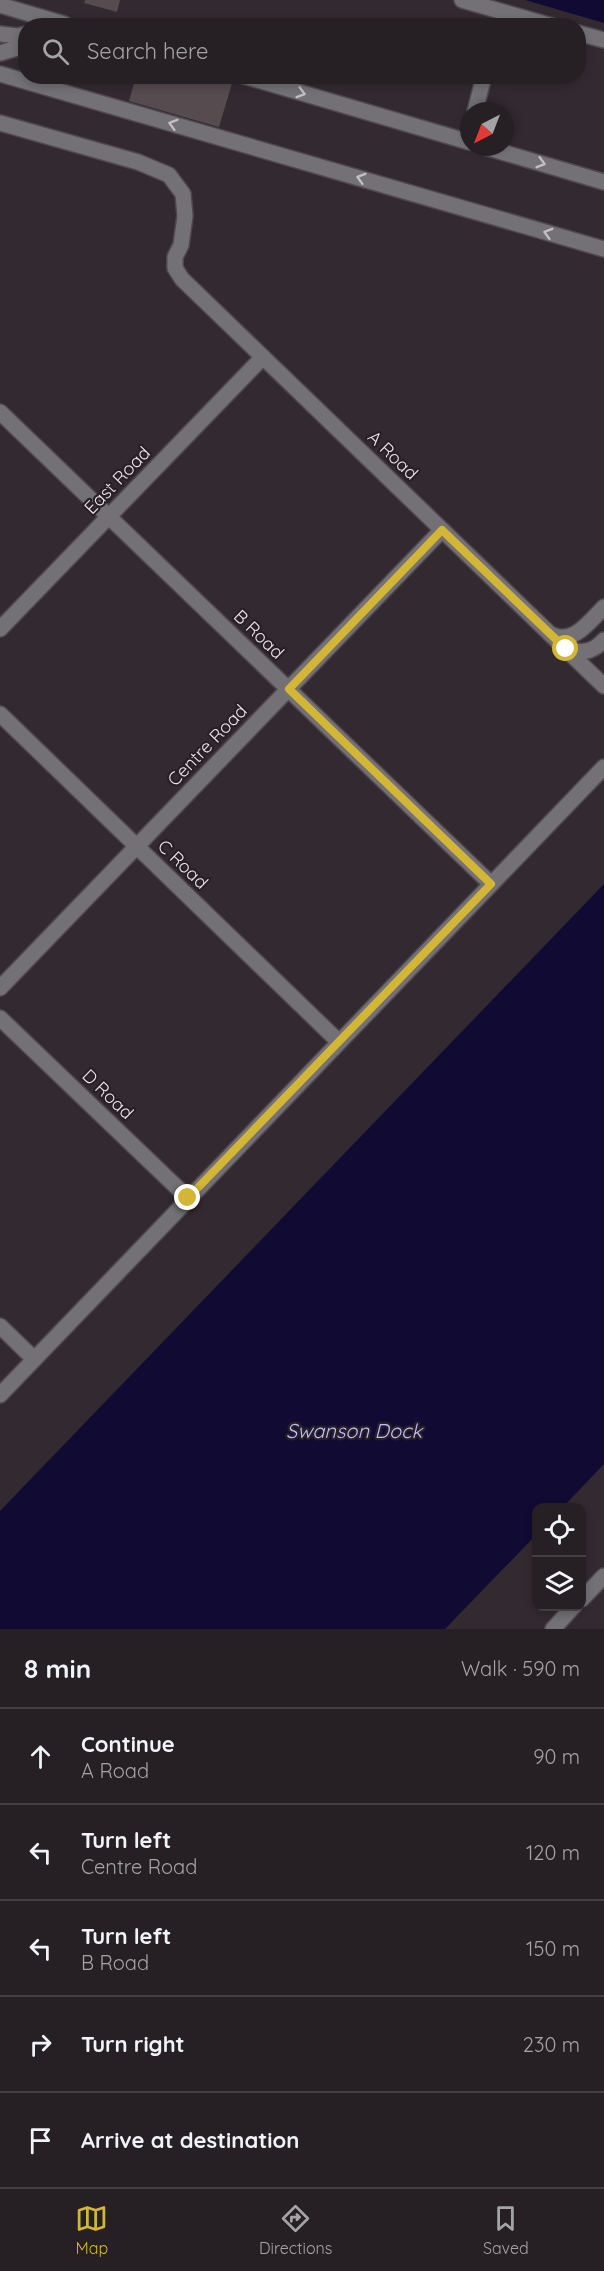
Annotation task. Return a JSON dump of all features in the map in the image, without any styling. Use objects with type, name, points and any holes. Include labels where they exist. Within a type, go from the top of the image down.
[{"type":"lane","points":[[462,0],[499,18]]},
{"type":"lane","points":[[0,5],[42,18]]},
{"type":"lane","points":[[0,34],[18,35]]},
{"type":"lane","points":[[586,35],[604,40]]},
{"type":"lane","points":[[0,53],[18,47]]},
{"type":"lane","points":[[0,74],[18,79]]},
{"type":"lane","points":[[35,84],[604,249]]},
{"type":"lane","points":[[273,84],[460,136]]},
{"type":"lane","points":[[477,102],[482,84]]},
{"type":"lane","name":"A Road","points":[[0,123],[138,162],[169,175],[183,194],[185,216],[181,245],[175,256],[175,267],[182,279],[604,686]]},
{"type":"lane","points":[[514,156],[604,182]]},
{"type":"lane","name":"East Road","points":[[0,629],[263,357]]},
{"type":"lane","name":"B Road","points":[[0,412],[491,884]]},
{"type":"lane","name":"Centre Road","points":[[0,988],[442,530]]},
{"type":"lane","points":[[550,634],[562,638],[573,635],[604,607]]},
{"type":"lane","points":[[566,649],[591,650],[604,640]]},
{"type":"lane","name":"C Road","points":[[0,714],[339,1042]]},
{"type":"lane","points":[[0,1395],[604,767]]},
{"type":"lane","name":"D Road","points":[[0,1018],[188,1198]]},
{"type":"lane","points":[[0,1326],[34,1359]]},
{"type":"lane","points":[[586,1595],[604,1576]]},
{"type":"lane","points":[[553,1629],[569,1611]]},
{"type":"water","points":[[525,0],[604,0],[604,23]]},
{"type":"water","name":"Swanson Dock","points":[[604,884],[604,1464],[567,1503],[532,1503],[532,1539],[445,1629],[0,1629],[0,1511]]},
{"type":"building","points":[[85,0],[120,0],[117,12],[84,3]]},
{"type":"building","points":[[134,84],[232,84],[219,127],[129,101]]},
{"type":"route","points":[[188,1198],[491,884],[289,689],[442,530],[566,649]]}]
